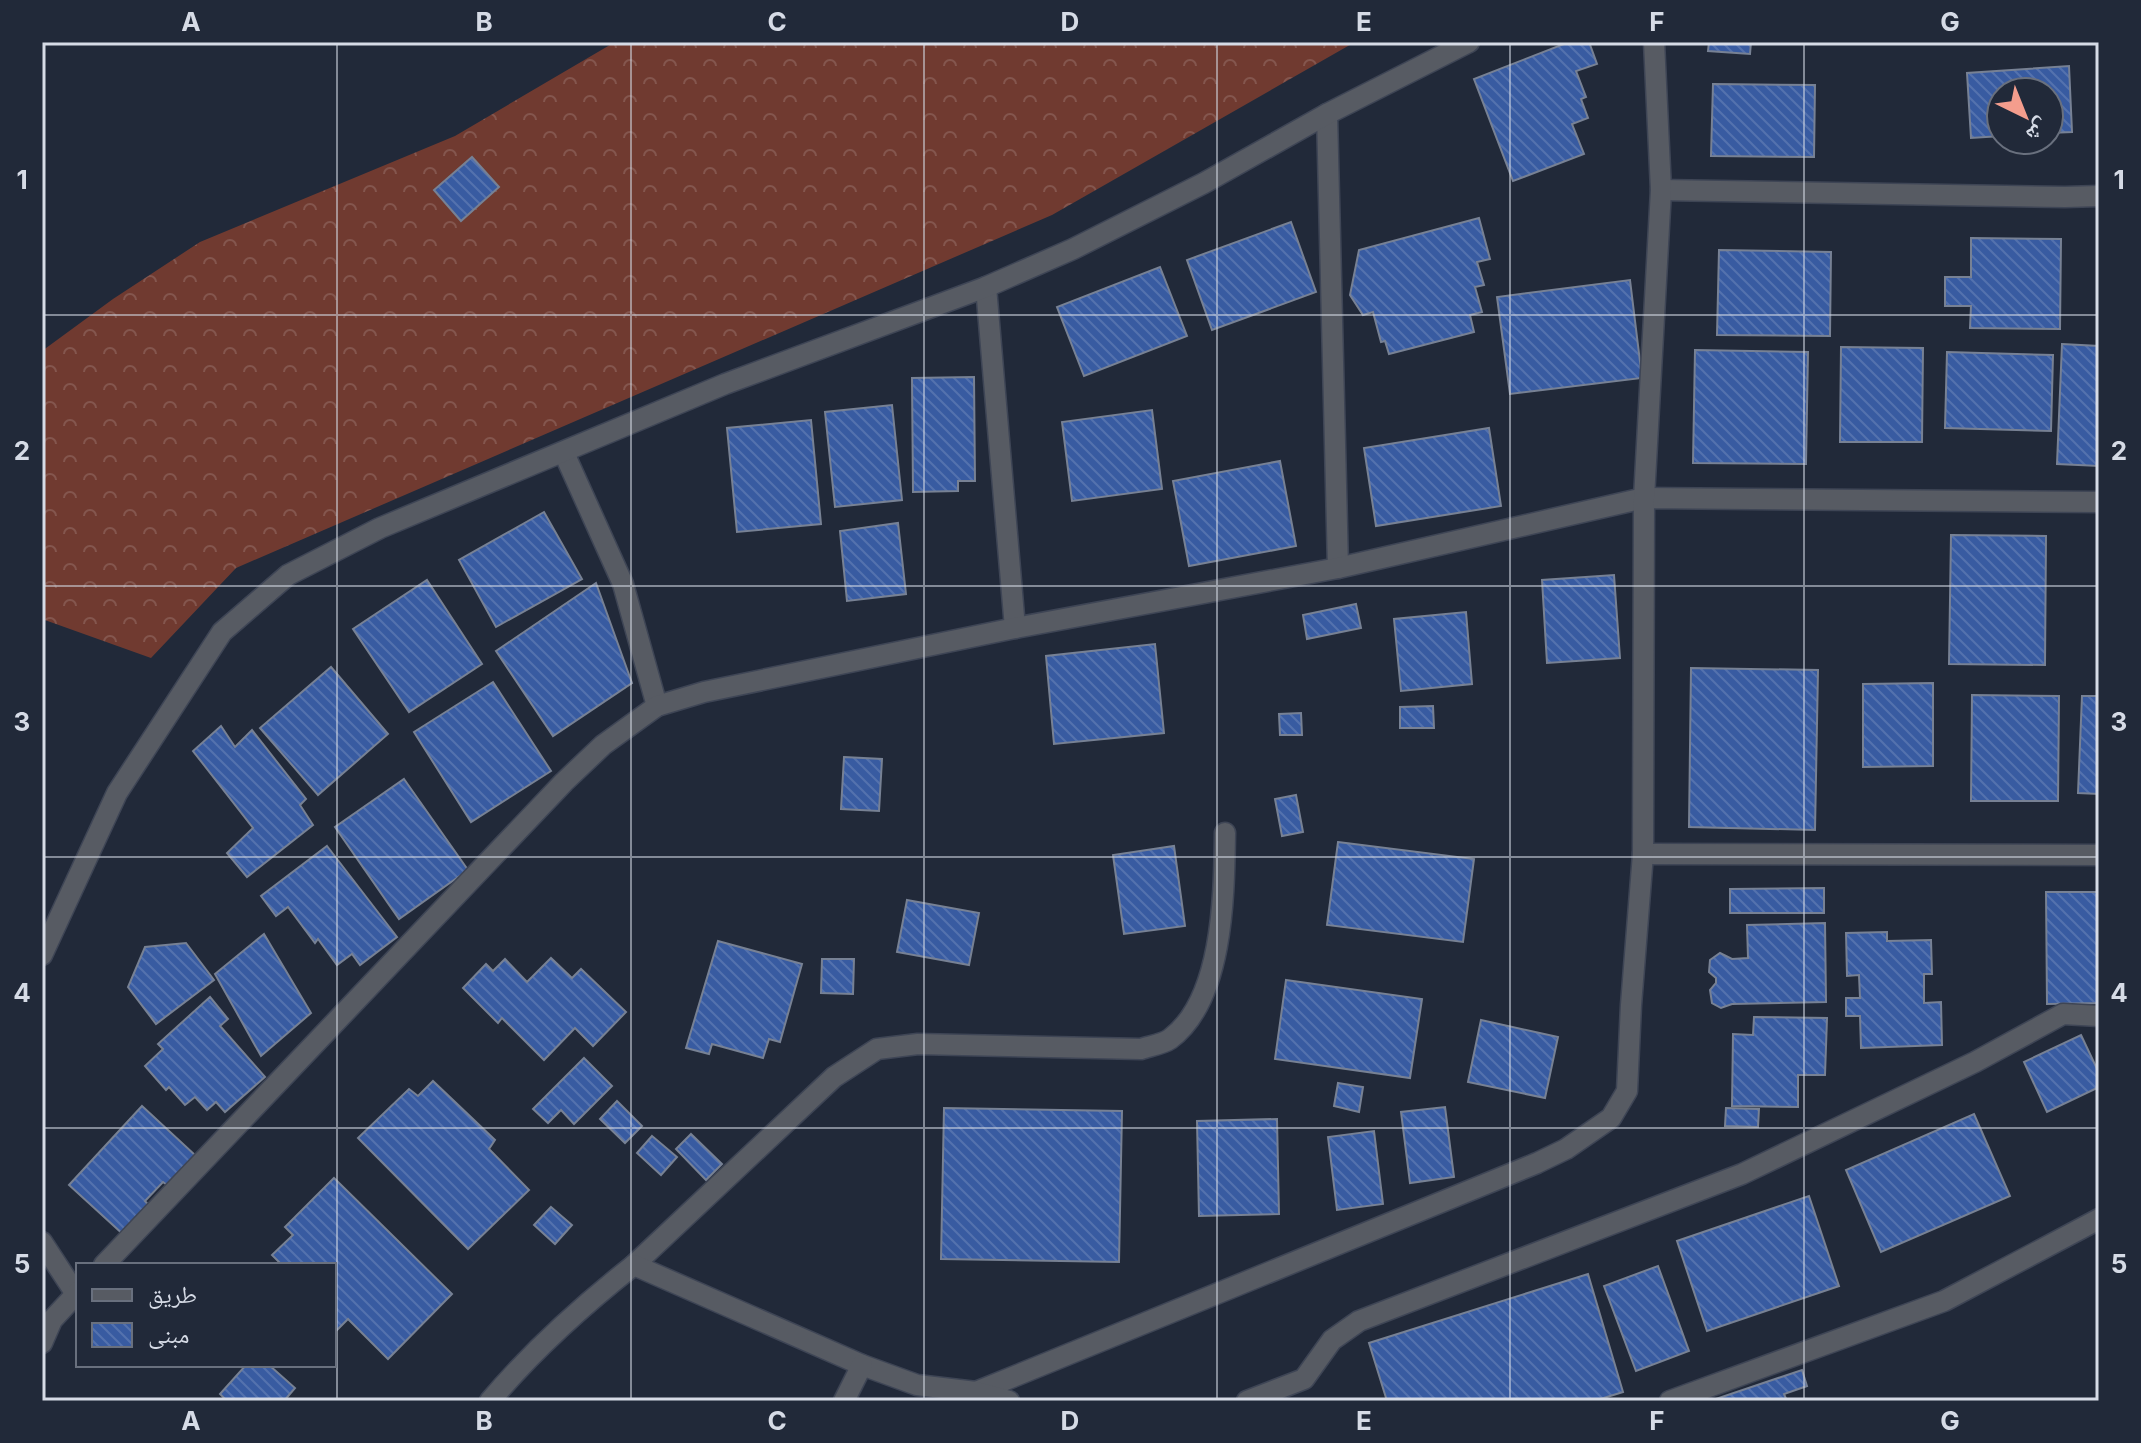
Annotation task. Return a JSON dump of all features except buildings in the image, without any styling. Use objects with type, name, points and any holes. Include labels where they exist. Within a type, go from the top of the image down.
[{"type":"street","points":[[42,955],[117,793],[222,632],[288,575],[380,528],[725,384],[986,287],[1073,249],[1469,42]]},
{"type":"street","points":[[976,1392],[1537,1163],[1566,1149],[1611,1118],[1627,1091],[1643,854],[1644,498],[1661,190],[1654,42]]},
{"type":"street","points":[[1327,114],[1338,568]]},
{"type":"street","points":[[1661,190],[2099,196]]},
{"type":"street","points":[[986,287],[1015,628]]},
{"type":"street","points":[[564,453],[623,584],[657,706]]},
{"type":"street","points":[[106,1263],[564,782],[603,745],[657,706],[731,685],[1338,568],[1644,498],[2099,502]]},
{"type":"street","points":[[490,1401],[564,1323],[634,1265],[834,1077],[877,1049],[918,1044],[1141,1049],[1170,1039],[1187,1020],[1205,990],[1224,905],[1225,833]]},
{"type":"street","points":[[1643,854],[2099,855]]},
{"type":"street","points":[[1247,1401],[1304,1379],[1332,1340],[1359,1321],[1742,1174],[1975,1062],[2063,1014],[2099,1016]]},
{"type":"street","points":[[1670,1401],[1944,1301],[2099,1219]]},
{"type":"street","points":[[42,1242],[76,1292]]},
{"type":"street","points":[[634,1265],[862,1365],[917,1385],[976,1392],[1009,1401]]},
{"type":"street","points":[[42,1343],[52,1320],[76,1294]]},
{"type":"street","points":[[844,1401],[862,1365]]},
{"type":"green space","points":[[615,42],[1355,42],[1052,215],[236,568],[151,658],[42,619],[42,351],[113,299],[200,242],[455,136]]}]
